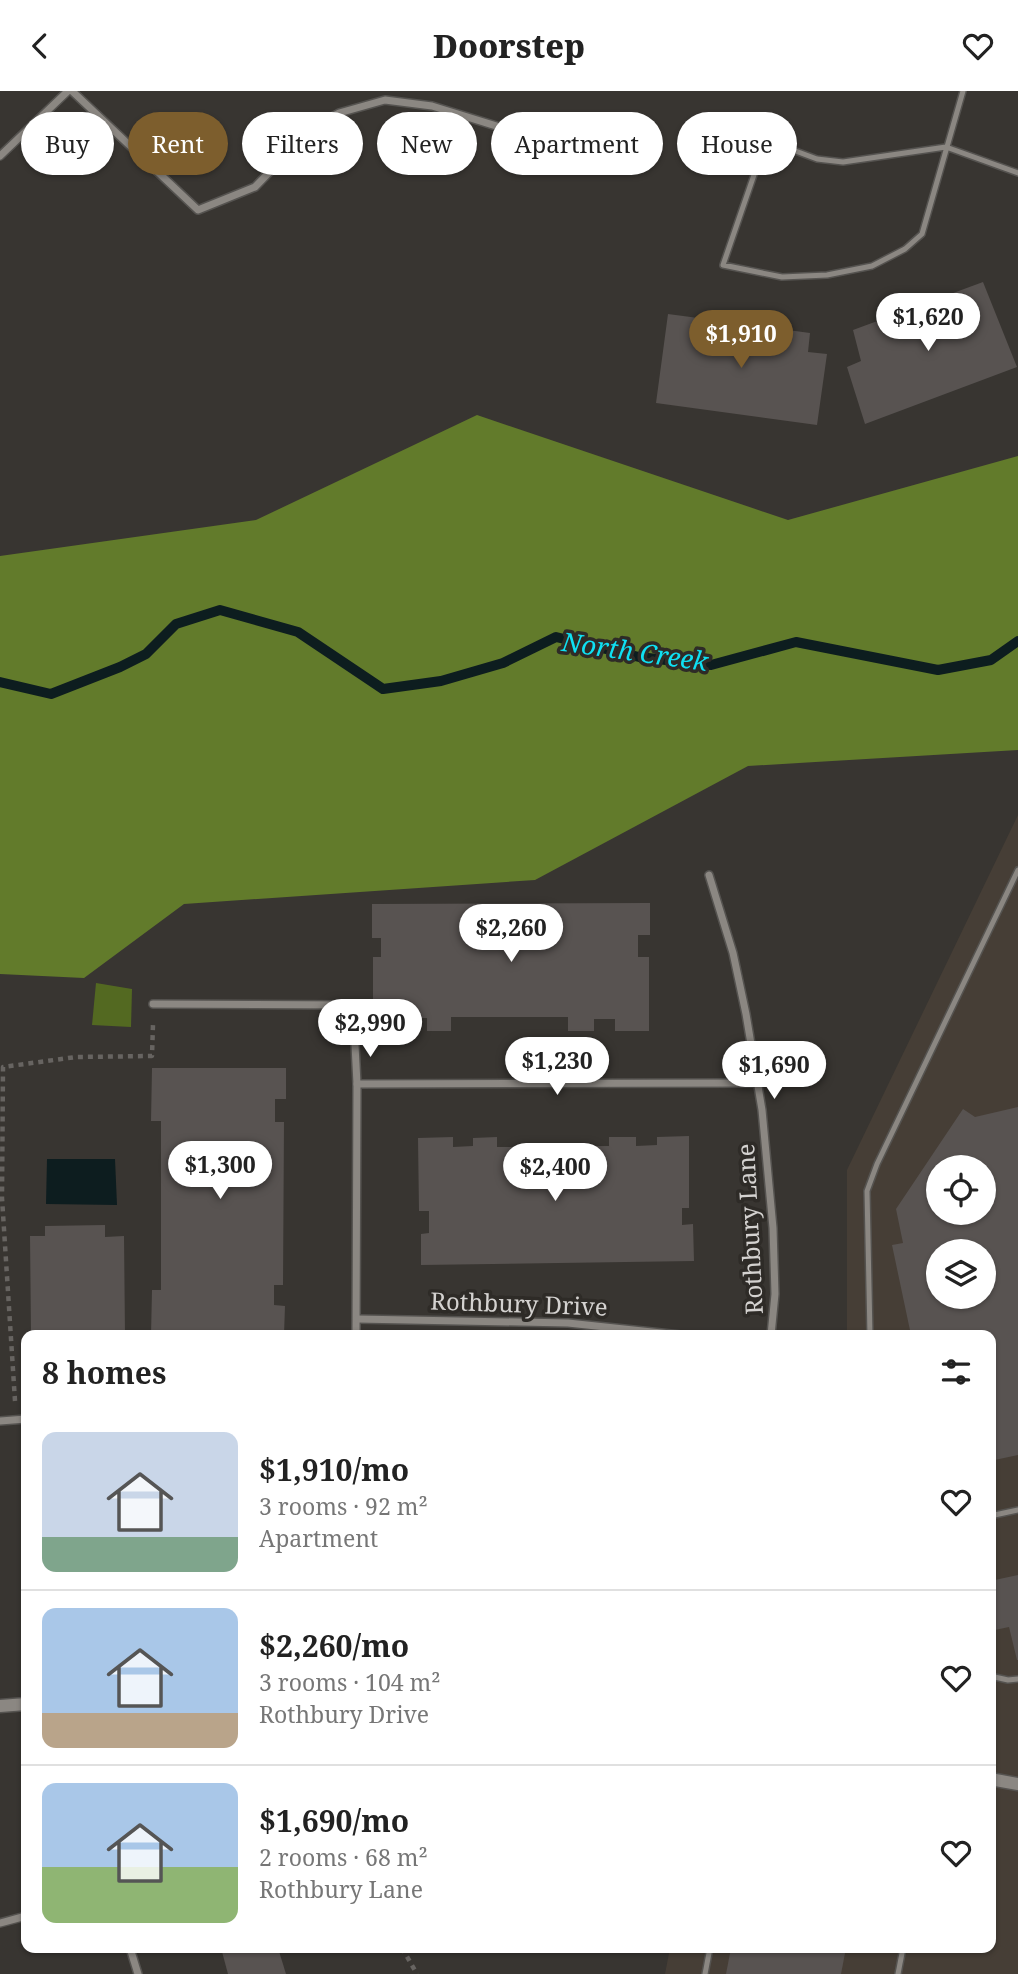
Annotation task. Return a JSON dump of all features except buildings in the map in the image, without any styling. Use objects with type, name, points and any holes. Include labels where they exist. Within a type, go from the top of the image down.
[{"type":"street","points":[[0,156],[70,91],[198,210],[255,187],[312,128],[339,113],[384,100],[432,106],[491,124]]},
{"type":"street","name":"Rothbury Lane","points":[[709,875],[733,953],[758,1083],[773,1228],[775,1294],[771,1330]]},
{"type":"street","points":[[153,1004],[353,1005],[357,1084],[356,1330]]},
{"type":"street","points":[[357,1084],[758,1083]]},
{"type":"street","name":"Rothbury Drive","points":[[357,1319],[568,1323],[633,1330]]},
{"type":"street","points":[[0,1421],[21,1420]]},
{"type":"street","points":[[0,1706],[21,1704]]},
{"type":"street","points":[[996,1780],[1018,1784]]},
{"type":"street","points":[[0,1923],[21,1917]]},
{"type":"street","points":[[132,1953],[138,1974]]},
{"type":"lane","points":[[962,91],[946,147],[922,234],[905,249],[873,266],[827,275],[782,277],[723,265],[766,140],[817,159],[843,162],[946,147],[1018,173]]},
{"type":"lane","points":[[870,1330],[867,1191],[877,1164],[1018,870]]},
{"type":"lane","points":[[996,1515],[1018,1510]]},
{"type":"lane","points":[[996,1677],[1018,1679]]},
{"type":"lane","points":[[705,1974],[709,1953]]},
{"type":"lane","points":[[898,1974],[903,1953]]},
{"type":"path","points":[[17,1420],[4,1245],[3,1067],[76,1057],[152,1056],[153,1004]]},
{"type":"path","points":[[405,1953],[418,1974]]},
{"type":"shaded area","points":[[1018,815],[1018,1974],[665,1974],[669,1953],[996,1953],[996,1330],[847,1330],[847,1170]]},
{"type":"shaded area","points":[[47,1159],[115,1159],[117,1205],[46,1204]]},
{"type":"green space","points":[[477,415],[788,520],[1018,456],[1018,750],[748,766],[535,880],[184,904],[84,978],[0,974],[0,556],[256,520]]},
{"type":"green space","points":[[96,983],[132,989],[131,1027],[92,1025]]},
{"type":"waterway","name":"North Creek","points":[[0,682],[51,694],[146,654],[176,624],[220,610],[298,632],[383,689],[441,681],[503,663],[556,637],[639,657],[711,665],[796,642],[938,670],[991,660],[1018,641]]}]
